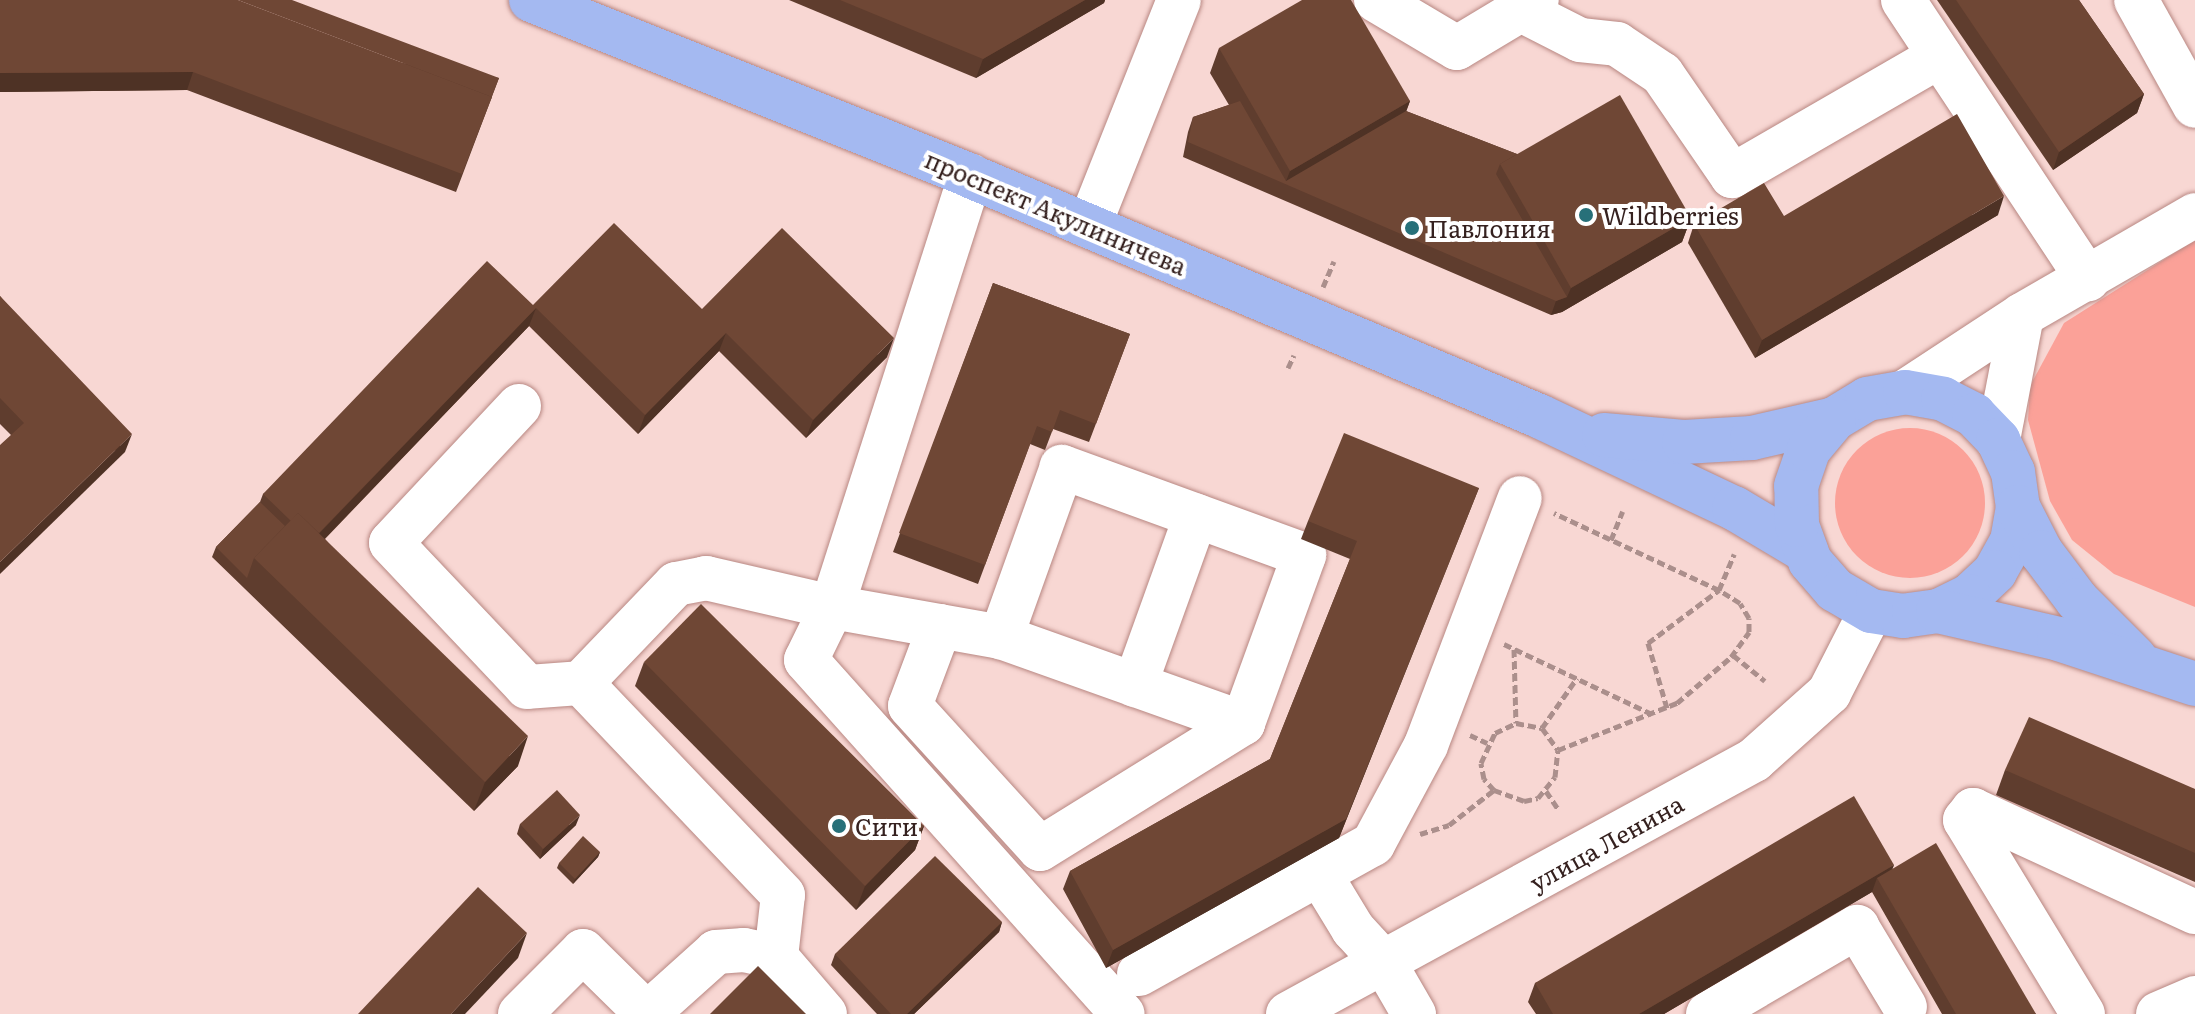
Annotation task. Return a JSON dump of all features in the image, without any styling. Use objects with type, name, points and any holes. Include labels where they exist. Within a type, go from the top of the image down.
[{"type":"main road","name":"проспект Акулиничева","points":[[531,0],[970,176],[1577,433],[1734,508],[1806,551]]},
{"type":"main road","points":[[1577,433],[1684,442],[1752,438],[1834,419],[1867,399],[1905,392],[1943,399],[1974,415],[1998,440],[2013,472],[2018,507],[2012,541],[1995,572],[1969,596],[1938,611],[1903,616],[1871,611],[1835,590],[1806,551],[1797,525],[1796,486],[1809,449],[1834,419]]},
{"type":"main road","points":[[2018,507],[2041,552],[2077,600],[2139,662]]},
{"type":"main road","points":[[1938,611],[2139,662],[2195,684]]},
{"type":"street","points":[[1089,226],[1179,0]]},
{"type":"street","points":[[1376,0],[1457,48],[1529,5],[1580,40],[1617,44],[1662,74],[1732,176],[1940,56]]},
{"type":"street","points":[[1903,0],[2088,279]]},
{"type":"street","points":[[2136,0],[2195,106]]},
{"type":"street","points":[[970,176],[832,607],[806,660],[1114,1000],[1319,873],[1373,844],[1426,745],[1520,498]]},
{"type":"street","points":[[1905,392],[2022,315],[2195,215]]},
{"type":"street","points":[[1998,440],[2022,315]]},
{"type":"street","points":[[519,406],[391,543],[527,687],[581,683],[676,584],[706,578],[832,607],[1001,637],[1243,723]]},
{"type":"street","points":[[940,626],[910,706],[1040,849],[1243,723],[1304,555],[1062,467],[1001,637]]},
{"type":"street","points":[[1135,685],[1196,516]]},
{"type":"street","name":"улица Ленина","points":[[1288,1014],[1385,964],[1754,760],[1829,693],[1871,611]]},
{"type":"street","points":[[581,683],[783,895],[776,957]]},
{"type":"street","points":[[2083,1014],[1965,820],[1973,810],[2195,912]]},
{"type":"street","points":[[1319,873],[1353,929],[1385,964],[1414,1014]]},
{"type":"street","points":[[1708,1014],[1857,927],[1903,1012]]},
{"type":"street","points":[[520,1014],[583,951],[647,1014],[716,952],[744,950],[776,957],[825,1014]]},
{"type":"street","points":[[2158,1014],[2195,998]]},
{"type":"path","points":[[1520,498],[1719,590],[1740,603],[1749,618],[1749,632],[1733,655],[1667,708],[1655,716],[1558,750]]},
{"type":"path","points":[[1611,540],[1623,511]]},
{"type":"path","points":[[1667,708],[1648,643],[1719,590],[1734,554]]},
{"type":"path","points":[[1470,628],[1655,716]]},
{"type":"path","points":[[1514,649],[1516,723]]},
{"type":"path","points":[[1733,655],[1765,681]]},
{"type":"path","points":[[1542,728],[1577,678]]},
{"type":"path","points":[[1516,723],[1542,728],[1558,750],[1555,777],[1546,791],[1524,801],[1494,790],[1484,779],[1481,763],[1495,733],[1516,723]]},
{"type":"path","points":[[1377,837],[1425,834],[1449,825],[1494,790]]},
{"type":"path","points":[[1546,791],[1559,810]]},
{"type":"shaded area","points":[[2195,240],[2195,607],[2114,574],[2072,540],[2050,501],[2028,420],[2030,386],[2064,323]]},
{"type":"shaded area","points":[[1910,428],[1939,433],[1963,450],[1980,474],[1985,503],[1980,532],[1963,556],[1939,573],[1910,578],[1881,573],[1857,556],[1840,532],[1835,503],[1840,474],[1857,450],[1881,433]]},
{"type":"building","points":[[0,0],[238,0],[492,97],[462,174],[193,72],[0,73]]},
{"type":"building","points":[[238,0],[292,0],[499,78],[492,97]]},
{"type":"building","points":[[840,0],[1085,0],[983,59]]},
{"type":"building","points":[[1302,0],[1351,0],[1410,101],[1290,171],[1219,48]]},
{"type":"building","points":[[1956,0],[2079,0],[2144,94],[2059,152]]},
{"type":"building","name":"Wildberries","points":[[1620,95],[1691,218],[1571,288],[1500,164]]},
{"type":"building","points":[[1240,101],[1286,181],[1406,111],[1517,154],[1500,164],[1496,174],[1567,297],[1556,301],[1188,142],[1193,117]]},
{"type":"building","points":[[1957,114],[2004,196],[1762,340],[1694,224],[1764,183],[1784,216]]},
{"type":"building","points":[[614,223],[702,309],[782,228],[894,338],[813,420],[726,333],[645,415],[536,308],[319,533],[298,513],[291,521],[263,494],[487,261],[533,305]]},
{"type":"building","points":[[993,283],[1130,334],[1096,424],[1060,410],[1052,432],[1037,426],[985,565],[899,533]]},
{"type":"building","points":[[0,296],[132,434],[0,562],[0,445],[24,423],[0,398]]},
{"type":"building","points":[[1344,433],[1479,488],[1346,819],[1113,950],[1070,871],[1270,759],[1357,541],[1308,521]]},
{"type":"building","points":[[260,502],[285,526],[254,558],[247,578],[216,547]]},
{"type":"building","points":[[298,513],[528,736],[485,782],[254,558]]},
{"type":"building","points":[[701,604],[924,826],[865,886],[644,662]]},
{"type":"building","points":[[2029,717],[2195,789],[2195,853],[2005,770]]},
{"type":"building","points":[[557,790],[580,815],[543,849],[520,824]]},
{"type":"building","points":[[1854,796],[1894,865],[1639,1014],[1553,1014],[1535,983]]},
{"type":"building","points":[[583,836],[600,852],[575,879],[559,863]]},
{"type":"building","points":[[1936,843],[2036,1014],[1956,1014],[1877,878]]},
{"type":"building","points":[[935,856],[1002,922],[907,1014],[891,1014],[835,954]]},
{"type":"building","points":[[478,887],[527,933],[451,1014],[358,1014]]},
{"type":"building","points":[[758,966],[806,1014],[710,1014]]},
{"type":"place","name":"Wildberries","points":[[1586,215]]},
{"type":"place","name":"Павлония","points":[[1412,228]]},
{"type":"place","name":"Сити","points":[[839,826]]}]
